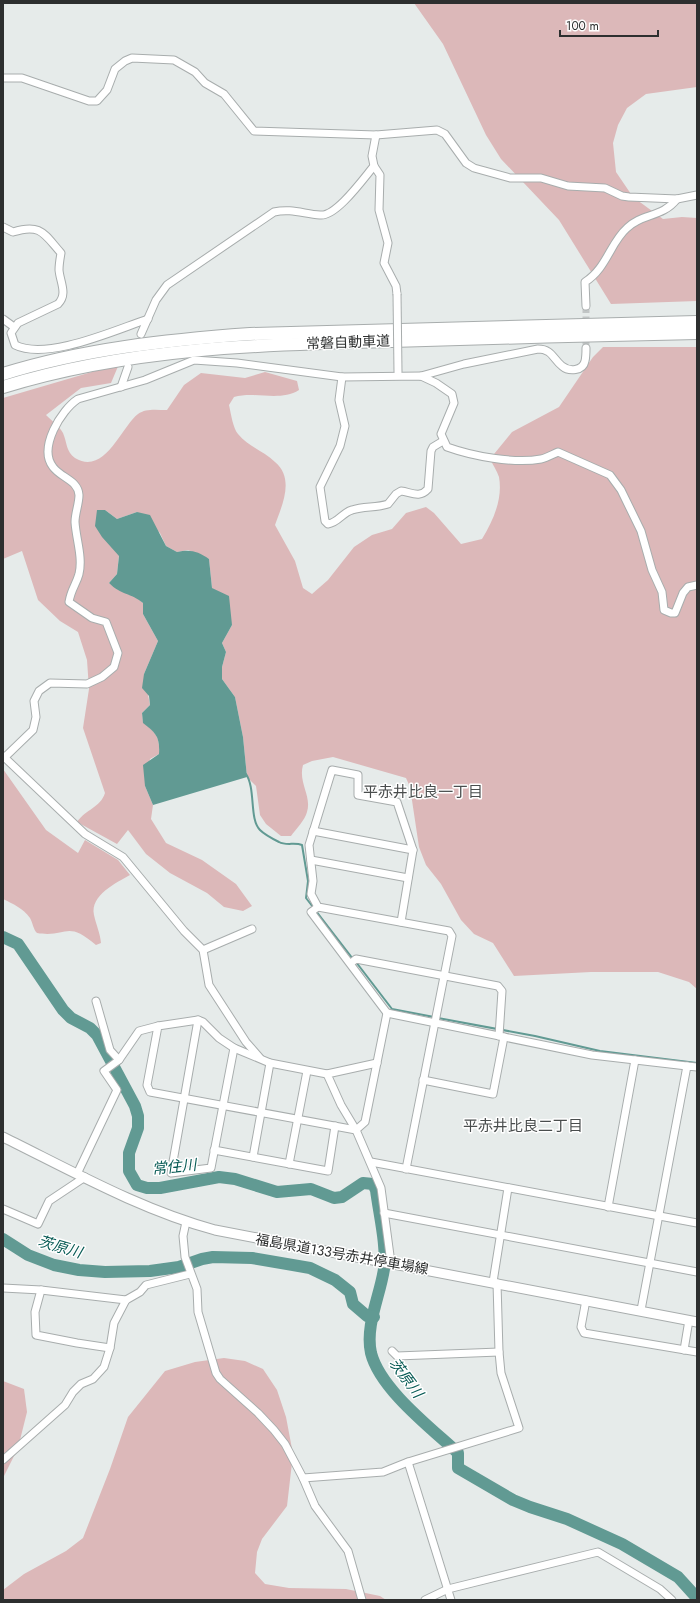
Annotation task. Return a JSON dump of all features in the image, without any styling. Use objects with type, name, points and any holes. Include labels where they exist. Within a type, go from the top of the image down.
[{"type":"highway","name":"常磐自動車道","points":[[3,374],[65,358],[121,347],[196,338],[250,334],[697,322]]},
{"type":"highway","name":"常磐自動車道","points":[[3,387],[67,369],[201,349],[320,343],[697,333]]},
{"type":"main road","name":"福島県道133号赤井停車場線","points":[[3,1137],[81,1176],[186,1222],[276,1243],[495,1282],[693,1321]]},
{"type":"street","points":[[3,78],[22,78],[89,101],[97,101],[104,96],[115,69],[125,61],[132,58],[174,60],[196,72],[205,83],[224,94],[254,132],[376,135],[437,130],[450,140],[466,163],[474,168],[502,176],[541,178],[568,186],[605,188],[622,196],[677,199],[697,195]]},
{"type":"street","points":[[376,135],[372,156],[374,166],[380,175],[379,210],[388,236],[384,263],[396,286],[398,374]]},
{"type":"street","points":[[141,334],[156,300],[167,285],[274,212],[291,210],[321,215],[333,212],[374,166]]},
{"type":"street","points":[[586,306],[585,282],[598,271],[625,229],[640,220],[665,211],[677,199]]},
{"type":"street","points":[[3,227],[13,232],[26,228],[38,230],[43,233],[61,253],[59,265],[63,290],[62,300],[58,304],[18,323],[11,333],[15,345],[28,349],[50,349],[67,346],[148,319]]},
{"type":"street","points":[[3,319],[14,327]]},
{"type":"street","points":[[421,376],[464,364],[538,349],[544,349],[551,353],[562,366],[569,370],[575,370],[582,367],[585,362],[586,348]]},
{"type":"street","points":[[262,1060],[246,1042],[209,985],[203,950],[184,931],[123,857],[85,834],[3,757],[33,730],[36,717],[34,701],[39,691],[50,683],[87,684],[102,677],[114,667],[118,653],[106,622],[92,618],[69,602],[71,590],[79,574],[80,563],[75,522],[79,496],[73,482],[52,467],[48,457],[49,442],[53,430],[61,415],[78,399],[145,380],[194,360],[342,377],[398,374],[421,376],[436,383],[452,394],[454,403],[441,434],[447,447],[462,452],[512,460],[542,459],[558,452],[610,475],[621,490],[642,531],[652,570],[662,592],[664,610],[670,613],[676,613],[683,593],[688,587],[697,585]]},
{"type":"street","points":[[121,387],[128,367]]},
{"type":"street","points":[[342,377],[339,400],[344,426],[340,446],[320,487],[326,521],[328,524],[336,522],[343,514],[352,510],[388,504],[396,494],[401,491],[415,495],[424,493],[428,489],[431,451],[433,447],[443,441]]},
{"type":"street","points":[[316,909],[310,894],[313,881],[309,845],[332,770],[358,775],[358,795],[397,802],[413,850],[401,922]]},
{"type":"street","points":[[313,831],[413,850]]},
{"type":"street","points":[[311,860],[408,878]]},
{"type":"street","points":[[356,1130],[365,1122],[387,1013],[353,961],[311,912],[316,909],[401,922],[449,932],[452,936],[406,1169]]},
{"type":"street","points":[[203,950],[252,929]]},
{"type":"street","points":[[353,961],[498,986],[502,991],[500,1033],[493,1094],[423,1080]]},
{"type":"street","points":[[96,1002],[110,1050],[117,1062]]},
{"type":"street","points":[[387,1013],[435,1019],[592,1055],[697,1067]]},
{"type":"street","points":[[198,1020],[171,1173],[211,1168],[234,1048]]},
{"type":"street","points":[[3,1209],[38,1224],[49,1201],[81,1176],[117,1090],[104,1071],[117,1062],[139,1031],[158,1026],[198,1020],[203,1022],[219,1038],[234,1048],[270,1063],[327,1074],[352,1070],[377,1063]]},
{"type":"street","points":[[158,1026],[147,1085],[150,1092],[223,1104],[356,1130]]},
{"type":"street","points":[[608,1207],[634,1060]]},
{"type":"street","points":[[253,1157],[270,1063]]},
{"type":"street","points":[[640,1310],[687,1066]]},
{"type":"street","points":[[289,1164],[307,1071]]},
{"type":"street","points":[[327,1074],[356,1130],[381,1188],[387,1262]]},
{"type":"street","points":[[214,1150],[328,1171],[335,1126]]},
{"type":"street","points":[[371,1162],[697,1223]]},
{"type":"street","points":[[303,1478],[383,1472],[408,1462],[519,1428],[502,1373],[498,1352],[495,1282],[508,1188]]},
{"type":"street","points":[[384,1214],[697,1272]]},
{"type":"street","points":[[186,1222],[183,1236],[185,1257],[197,1288],[198,1312],[216,1373],[220,1379],[274,1430],[285,1444],[318,1511],[348,1551],[358,1581],[362,1600]]},
{"type":"street","points":[[3,1460],[66,1405],[72,1392],[81,1384],[93,1379],[104,1367],[110,1348],[114,1324],[126,1300],[140,1292],[146,1285],[190,1273]]},
{"type":"street","points":[[3,1288],[41,1290],[126,1300]]},
{"type":"street","points":[[41,1290],[35,1312],[36,1335],[77,1344],[110,1348]]},
{"type":"street","points":[[586,1300],[581,1327],[584,1332],[697,1352]]},
{"type":"street","points":[[684,1350],[693,1321]]},
{"type":"street","points":[[392,1351],[397,1356],[498,1352]]},
{"type":"street","points":[[408,1462],[451,1600]]},
{"type":"street","points":[[425,1600],[448,1589],[598,1552],[660,1589],[672,1600]]},
{"type":"shaded area","points":[[414,3],[697,3],[697,87],[646,94],[627,108],[618,125],[613,143],[616,172],[633,197],[663,219],[682,217],[697,218],[697,301],[611,304],[559,220],[501,159],[486,135],[443,44]]},
{"type":"shaded area","points":[[603,347],[697,347],[697,989],[689,982],[658,972],[591,972],[514,976],[493,943],[474,934],[461,920],[441,884],[426,865],[419,847],[410,787],[406,778],[333,757],[312,761],[303,765],[302,778],[308,800],[308,806],[306,815],[300,824],[291,836],[281,836],[266,824],[260,815],[256,786],[247,777],[243,737],[235,697],[222,679],[222,667],[226,652],[222,643],[232,625],[212,588],[209,559],[188,550],[177,552],[166,546],[160,533],[137,512],[117,519],[105,510],[113,548],[119,555],[117,574],[109,583],[136,597],[143,603],[143,614],[158,641],[144,674],[150,705],[142,713],[143,722],[154,732],[159,743],[159,754],[150,759],[145,786],[153,805],[151,819],[166,843],[202,860],[236,884],[252,906],[243,911],[224,907],[207,893],[170,873],[146,854],[128,830],[117,844],[77,822],[84,814],[100,802],[105,793],[83,728],[89,689],[87,660],[78,632],[60,621],[38,600],[22,551],[3,559],[3,398],[119,364],[111,383],[81,388],[46,415],[62,431],[68,450],[72,456],[86,462],[95,461],[104,455],[132,420],[141,412],[148,410],[167,410],[184,385],[201,373],[245,378],[265,372],[297,381],[299,390],[292,394],[276,396],[242,395],[234,397],[229,405],[233,425],[238,434],[275,462],[281,469],[286,484],[281,509],[275,525],[295,561],[303,588],[312,594],[328,580],[354,547],[372,535],[392,529],[406,513],[426,507],[434,513],[461,544],[482,539],[496,510],[500,493],[499,477],[490,459],[512,432],[559,407],[593,357]]},
{"type":"shaded area","points":[[3,769],[46,830],[78,853],[85,840],[118,860],[130,875],[105,890],[96,901],[94,915],[101,943],[96,945],[86,937],[72,931],[47,934],[37,933],[30,918],[24,912],[3,899]]},
{"type":"shaded area","points":[[224,1358],[245,1361],[263,1369],[277,1390],[286,1417],[293,1454],[287,1506],[262,1539],[257,1552],[255,1573],[265,1584],[289,1588],[346,1589],[380,1596],[386,1600],[3,1600],[3,1590],[24,1574],[66,1551],[83,1538],[110,1469],[128,1417],[165,1371],[195,1362]]},
{"type":"shaded area","points":[[3,1381],[24,1389],[27,1412],[18,1448],[3,1478]]},
{"type":"water","points":[[97,510],[105,510],[117,519],[137,512],[150,515],[166,546],[177,552],[197,552],[209,559],[212,588],[229,596],[232,625],[222,643],[226,652],[222,667],[222,679],[235,697],[243,737],[247,777],[153,805],[145,786],[143,765],[159,754],[159,743],[154,733],[143,723],[142,713],[150,705],[149,696],[142,688],[144,674],[158,641],[143,614],[143,603],[118,590],[109,583],[117,574],[119,556],[102,537],[95,526]]},
{"type":"waterway","points":[[246,774],[251,788],[253,811],[257,825],[264,834],[279,842],[285,844],[302,845],[308,881],[306,898],[353,959]]},
{"type":"waterway","name":"常住川","points":[[3,937],[18,944],[63,1010],[71,1018],[90,1028],[97,1035],[135,1106],[138,1116],[138,1128],[129,1153],[129,1171],[137,1185],[147,1188],[160,1188],[219,1177],[235,1179],[277,1192],[311,1189],[334,1198],[342,1197],[363,1183],[373,1184],[376,1190],[385,1260],[382,1279],[371,1322],[371,1353],[376,1367],[395,1394],[421,1420],[458,1453],[458,1468],[513,1500],[567,1519],[622,1544],[678,1577],[697,1598]]},
{"type":"waterway","points":[[356,962],[392,1009],[434,1017]]},
{"type":"waterway","points":[[438,1018],[535,1036],[600,1051],[697,1063]]},
{"type":"waterway","name":"茨原川","points":[[3,1239],[28,1255],[54,1265],[79,1270],[105,1272],[150,1271],[179,1267],[213,1257],[252,1258],[310,1268],[335,1280],[350,1292],[353,1304],[367,1316],[374,1317]]},
{"type":"tunnel","points":[[586,306],[586,348]]},
{"type":"district","name":"平赤井比良一丁目","points":[[423,792]]},
{"type":"district","name":"平赤井比良二丁目","points":[[523,1126]]}]
